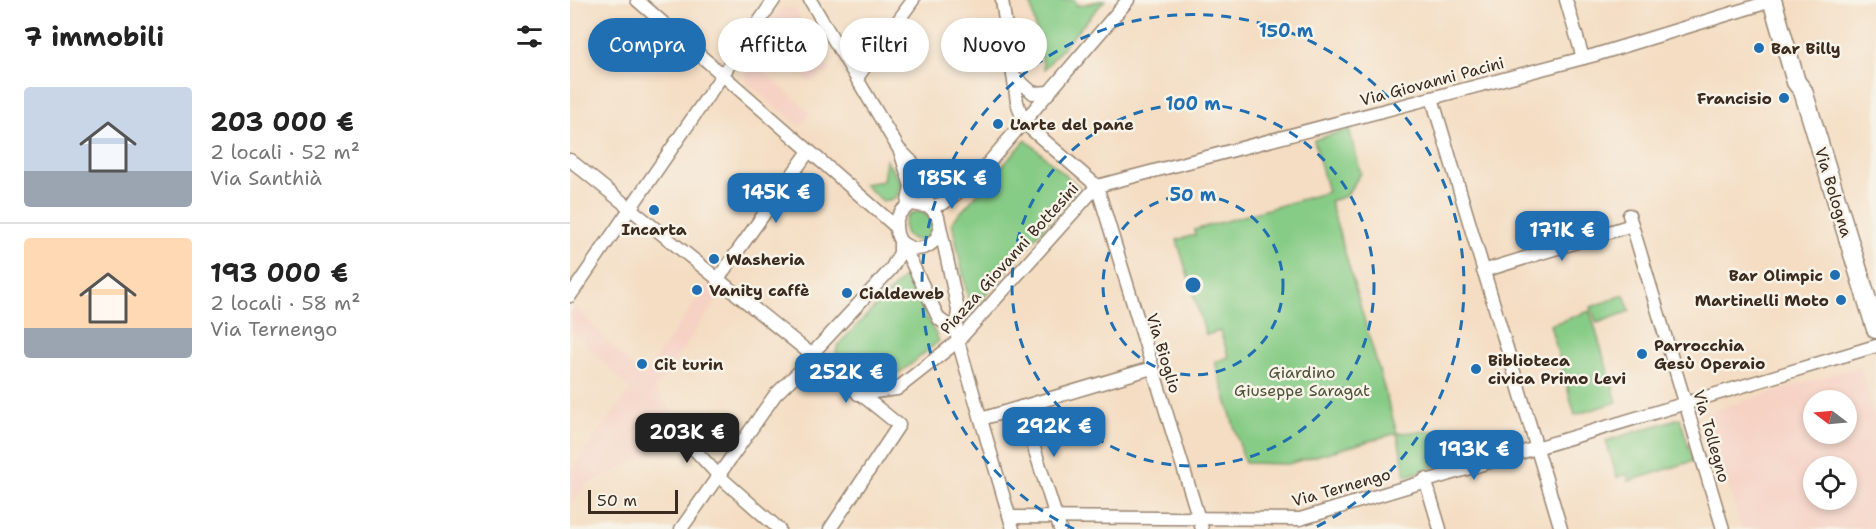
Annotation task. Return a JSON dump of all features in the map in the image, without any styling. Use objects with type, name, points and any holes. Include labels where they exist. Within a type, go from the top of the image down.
[{"type":"main road","name":"Via Bologna","points":[[1775,0],[1796,82],[1803,91],[1876,328]]},
{"type":"street","points":[[637,0],[721,76],[895,226],[897,219],[907,207],[911,186],[900,151]]},
{"type":"street","points":[[570,296],[774,0]]},
{"type":"street","points":[[810,0],[900,151],[919,172],[974,181]]},
{"type":"street","points":[[857,78],[913,0]]},
{"type":"street","points":[[1002,0],[1013,75],[1024,123]]},
{"type":"street","points":[[907,207],[918,204],[930,207],[944,203],[974,181],[1128,0]]},
{"type":"street","points":[[1566,0],[1583,58]]},
{"type":"street","name":"Via Giovanni Pacini","points":[[1096,186],[1583,58],[1775,0]]},
{"type":"street","points":[[1013,75],[1033,93],[1050,92]]},
{"type":"street","points":[[1432,98],[1561,529]]},
{"type":"street","name":"Piazza Giovanni Bottesini","points":[[858,394],[897,389],[957,336],[1096,186],[1024,123]]},
{"type":"street","points":[[717,280],[809,151]]},
{"type":"street","points":[[570,160],[899,425],[830,529]]},
{"type":"street","name":"Piazza Giovanni Bottesini","points":[[919,172],[930,207],[939,217],[958,310],[957,336]]},
{"type":"street","name":"Via Bioglio","points":[[1096,186],[1200,524]]},
{"type":"street","name":"Via Tollegno","points":[[1483,271],[1631,220],[1722,529]]},
{"type":"street","name":"Piazza Giovanni Bottesini","points":[[895,226],[939,319],[957,336]]},
{"type":"street","points":[[681,529],[775,395],[891,269],[903,244],[921,249],[928,247],[934,243],[940,230]]},
{"type":"street","points":[[957,336],[1012,523]]},
{"type":"street","name":"Via Ternengo","points":[[1012,523],[1302,524],[1425,479],[1876,346]]},
{"type":"street","points":[[981,419],[1152,368]]},
{"type":"street","points":[[1021,407],[1059,524]]},
{"type":"street","points":[[678,432],[719,476],[778,529]]},
{"type":"street","points":[[1425,479],[1440,529]]},
{"type":"shaded area","points":[[795,8],[801,18],[775,18],[781,9]]},
{"type":"shaded area","points":[[746,72],[764,72],[810,113],[800,127],[746,82]]},
{"type":"shaded area","points":[[802,72],[828,72],[808,82]]},
{"type":"shaded area","points":[[707,285],[720,295],[655,390],[691,434],[586,485],[570,508],[570,470],[630,390],[570,328],[570,313],[575,306],[642,378]]},
{"type":"shaded area","points":[[1860,366],[1876,422],[1876,529],[1741,529],[1705,413]]},
{"type":"green space","points":[[1030,0],[1075,0],[1077,6],[1105,0],[1047,66],[1047,18],[1034,18]]},
{"type":"green space","name":"Giardino Giuseppe Saragat","points":[[1349,129],[1361,173],[1346,196],[1330,201],[1397,433],[1288,464],[1245,463],[1215,362],[1229,357],[1220,331],[1206,335],[1177,240],[1195,235],[1194,230],[1328,192],[1314,140]]},
{"type":"green space","points":[[1026,140],[1079,187],[971,312],[952,222]]},
{"type":"green space","points":[[886,160],[901,183],[899,193],[893,200],[883,201],[863,184],[883,181]]},
{"type":"green space","points":[[918,212],[928,216],[932,226],[928,236],[918,240],[908,236],[904,226],[908,216]]},
{"type":"green space","points":[[906,275],[939,341],[912,364],[889,379],[867,386],[858,383],[848,373],[836,352],[838,345]]},
{"type":"green space","points":[[1624,295],[1630,311],[1597,323],[1591,307]]},
{"type":"green space","points":[[1590,311],[1617,402],[1575,415],[1550,325]]},
{"type":"green space","points":[[1680,418],[1693,461],[1629,481],[1627,474],[1617,477],[1606,441]]},
{"type":"green space","points":[[1434,431],[1443,464],[1406,476],[1397,433]]},
{"type":"place","name":"Bar Billy","points":[[1759,48]]},
{"type":"place","name":"Francisio","points":[[1784,98]]},
{"type":"place","name":"L'arte del pane","points":[[998,124]]},
{"type":"place","name":"Incarta","points":[[654,210]]},
{"type":"place","name":"Washeria","points":[[714,259]]},
{"type":"place","name":"Bar Olimpic","points":[[1835,275]]},
{"type":"place","name":"Vanity caffè","points":[[697,290]]},
{"type":"place","name":"Cialdeweb","points":[[847,293]]},
{"type":"place","name":"Martinelli Moto","points":[[1841,300]]},
{"type":"place","name":"Parrocchia Gesù Operaio","points":[[1642,354]]},
{"type":"place","name":"Cit turin","points":[[642,364]]},
{"type":"place","name":"Biblioteca civica Primo Levi","points":[[1476,369]]}]
